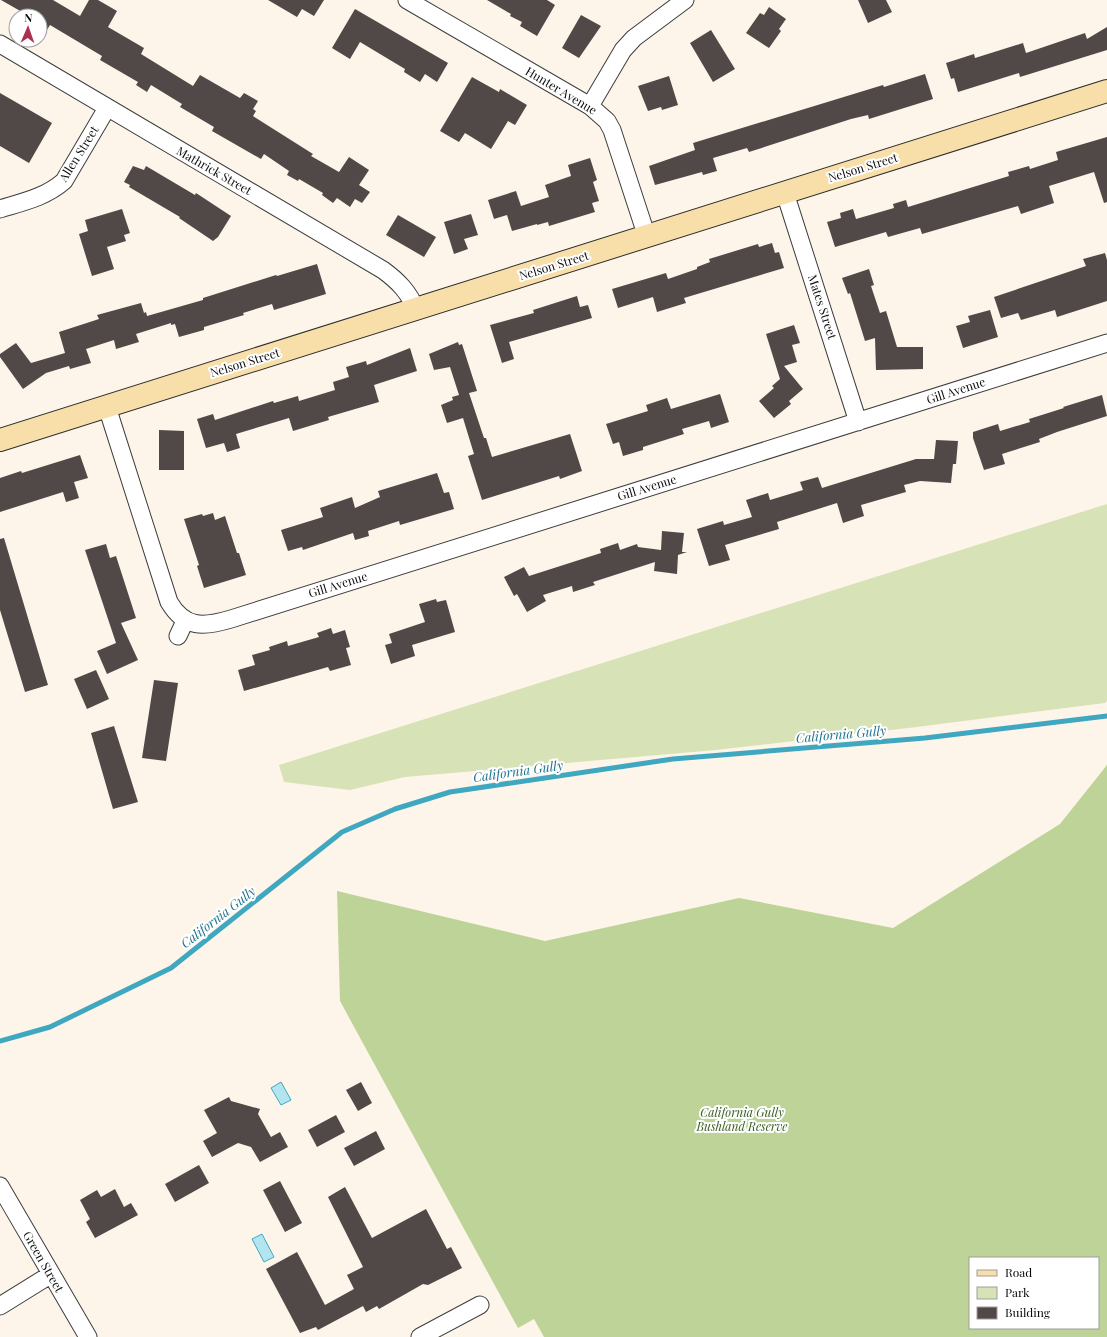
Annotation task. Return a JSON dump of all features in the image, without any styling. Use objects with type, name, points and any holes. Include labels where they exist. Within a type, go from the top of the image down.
[{"type":"street","name":"Hunter Avenue","points":[[407,0],[590,106],[607,121],[612,130],[647,237]]},
{"type":"street","points":[[590,106],[623,50],[634,38],[684,0]]},
{"type":"street","name":"Mathrick Street","points":[[0,44],[383,270],[403,286],[411,298],[416,310]]},
{"type":"street","name":"Nelson Street","points":[[0,440],[1107,91]]},
{"type":"street","name":"Allen Street","points":[[0,209],[44,195],[56,189],[64,181],[107,108]]},
{"type":"street","name":"Mates Street","points":[[785,193],[858,422]]},
{"type":"street","name":"Gill Avenue","points":[[185,621],[205,624],[231,619],[1107,343]]},
{"type":"street","points":[[107,407],[169,602],[175,614],[185,621],[178,636]]},
{"type":"street","name":"Green Street","points":[[0,1186],[50,1275],[88,1337]]},
{"type":"street","points":[[0,1306],[50,1275]]},
{"type":"street","points":[[420,1337],[480,1305]]},
{"type":"green space","points":[[1107,504],[1107,701],[1105,703],[917,727],[716,750],[405,777],[350,790],[284,782],[279,765]]},
{"type":"green space","name":"California Gully Bushland Reserve","points":[[1107,765],[1107,1337],[544,1337],[534,1319],[518,1328],[340,1001],[337,891],[545,941],[739,898],[893,928],[1060,824]]},
{"type":"water","points":[[281,1082],[291,1100],[281,1105],[271,1088]]},
{"type":"water","points":[[262,1234],[274,1257],[264,1262],[252,1239]]},
{"type":"building","points":[[1,0],[53,0],[80,16],[89,0],[98,0],[117,11],[108,27],[144,48],[141,54],[193,86],[200,75],[240,98],[244,93],[258,101],[253,109],[256,111],[253,116],[313,154],[311,156],[339,172],[349,157],[369,170],[359,185],[370,192],[362,203],[355,199],[350,207],[337,198],[333,203],[322,195],[323,193],[299,179],[298,181],[287,175],[289,171],[264,154],[261,159],[212,131],[214,127],[180,107],[182,104],[151,85],[147,92],[136,85],[138,82],[100,60],[102,56],[50,25],[48,28],[48,8],[15,8]]},
{"type":"building","points":[[268,0],[324,0],[314,16],[302,9],[297,17]]},
{"type":"building","points":[[487,0],[547,0],[555,5],[537,36],[520,26],[522,22],[510,16],[511,14]]},
{"type":"building","points":[[858,0],[886,0],[892,12],[868,23]]},
{"type":"building","points":[[769,7],[786,19],[779,29],[781,31],[769,48],[746,33],[760,13],[764,15]]},
{"type":"building","points":[[355,9],[448,63],[437,82],[425,74],[420,82],[404,72],[405,69],[360,42],[350,59],[332,48]]},
{"type":"building","points":[[581,15],[601,26],[579,58],[562,48]]},
{"type":"building","points":[[1107,27],[1107,50],[1020,77],[1019,73],[958,92],[954,78],[951,79],[946,63],[974,54],[975,58],[1023,43],[1026,53],[1085,33],[1087,39]]},
{"type":"building","points":[[711,30],[735,69],[713,82],[690,43]]},
{"type":"building","points":[[925,74],[933,99],[869,119],[868,115],[851,119],[749,152],[747,148],[713,158],[717,171],[703,175],[702,172],[655,185],[649,166],[695,150],[693,143],[883,85],[884,87]]},
{"type":"building","points":[[669,76],[678,105],[662,110],[661,107],[648,111],[638,86]]},
{"type":"building","points":[[472,77],[499,92],[500,89],[527,105],[515,125],[508,121],[491,149],[465,133],[459,142],[440,131]]},
{"type":"building","points":[[0,93],[52,123],[29,163],[0,146]]},
{"type":"building","points":[[1107,137],[1107,202],[1104,203],[1094,172],[1049,186],[1054,203],[1021,214],[1018,206],[922,234],[920,228],[888,237],[886,232],[835,247],[827,222],[841,218],[840,213],[853,209],[856,219],[894,208],[893,204],[906,200],[908,207],[1009,176],[1008,172],[1029,166],[1030,169],[1058,160],[1056,152]]},
{"type":"building","points":[[590,158],[597,180],[593,182],[599,201],[592,203],[595,212],[549,226],[548,222],[512,231],[507,215],[494,219],[488,200],[516,191],[521,206],[549,197],[545,185],[571,176],[568,165]]},
{"type":"building","points":[[133,166],[144,170],[146,166],[195,195],[196,193],[231,216],[218,237],[213,241],[179,218],[180,217],[129,187],[130,185],[124,182]]},
{"type":"building","points":[[122,209],[130,233],[124,235],[126,241],[107,247],[114,269],[92,276],[79,234],[88,231],[85,220]]},
{"type":"building","points":[[471,214],[478,235],[464,239],[468,249],[454,254],[444,222]]},
{"type":"building","points":[[398,215],[436,237],[424,257],[386,235]]},
{"type":"building","points":[[772,243],[775,253],[779,252],[784,268],[684,298],[686,303],[657,312],[653,297],[618,308],[612,289],[666,273],[668,279],[697,269],[697,267],[710,262],[709,259],[758,244],[759,247]]},
{"type":"building","points":[[1105,253],[1107,260],[1107,301],[1057,317],[1055,310],[1021,320],[1018,313],[1001,318],[994,297],[1086,266],[1083,259]]},
{"type":"building","points":[[317,264],[326,294],[274,310],[272,304],[243,313],[244,315],[204,327],[204,330],[179,337],[175,324],[171,325],[171,323],[136,334],[139,342],[116,349],[114,340],[86,349],[91,363],[70,369],[69,366],[46,373],[23,389],[0,357],[0,354],[16,343],[31,363],[65,353],[59,332],[99,319],[97,315],[141,303],[144,313],[146,312],[147,316],[203,300],[203,298],[276,275],[277,276]]},
{"type":"building","points":[[869,269],[874,285],[871,286],[880,313],[886,311],[897,347],[923,347],[923,369],[876,370],[875,338],[865,341],[850,293],[848,294],[842,278]]},
{"type":"building","points":[[577,296],[580,307],[588,305],[592,318],[509,342],[514,359],[502,363],[490,325],[534,313],[533,310]]},
{"type":"building","points":[[990,310],[998,337],[963,348],[956,326],[970,322],[968,316]]},
{"type":"building","points":[[794,325],[800,343],[792,345],[797,362],[784,366],[803,389],[789,401],[791,404],[774,418],[759,401],[774,388],[772,386],[780,379],[766,334]]},
{"type":"building","points":[[458,342],[459,345],[462,344],[477,391],[469,393],[492,457],[570,434],[582,471],[560,479],[559,476],[482,500],[468,456],[474,454],[463,418],[447,423],[441,405],[453,400],[452,397],[459,395],[450,367],[434,370],[429,354]]},
{"type":"building","points":[[410,348],[417,371],[374,385],[379,402],[328,417],[329,420],[293,431],[289,418],[236,434],[240,448],[227,452],[224,443],[206,448],[197,419],[213,414],[215,420],[273,401],[274,403],[298,396],[299,401],[335,390],[333,382],[349,377],[346,367],[366,361],[367,365]]},
{"type":"building","points":[[720,394],[729,422],[711,428],[709,421],[682,429],[684,434],[643,447],[643,450],[623,456],[619,442],[613,444],[606,424],[648,411],[646,405],[667,398],[671,409]]},
{"type":"building","points":[[1102,395],[1107,416],[1057,432],[1039,439],[1040,442],[1002,454],[1005,464],[984,470],[973,438],[973,432],[998,424],[1000,431],[1030,422],[1029,419],[1064,408],[1063,407]]},
{"type":"building","points":[[159,430],[184,431],[184,470],[159,470]]},
{"type":"building","points":[[936,440],[958,441],[956,464],[953,464],[951,483],[920,481],[904,485],[906,492],[861,505],[864,516],[843,523],[837,503],[777,522],[779,529],[725,545],[730,560],[709,566],[697,529],[723,521],[724,525],[752,517],[746,500],[768,493],[770,500],[803,490],[800,482],[818,477],[822,488],[916,459],[934,459]]},
{"type":"building","points":[[80,455],[88,478],[74,482],[79,498],[66,502],[63,492],[0,512],[0,478],[21,471],[22,473]]},
{"type":"building","points":[[437,473],[444,493],[449,492],[454,509],[400,525],[399,521],[368,531],[369,536],[355,540],[353,533],[303,550],[302,547],[288,551],[281,530],[323,517],[320,508],[352,497],[355,508],[380,497],[378,491]]},
{"type":"building","points":[[213,513],[215,520],[225,516],[246,575],[204,588],[197,566],[199,565],[184,519],[202,514],[203,516]]},
{"type":"building","points":[[662,531],[684,533],[682,552],[687,552],[678,555],[677,574],[654,571],[655,562],[593,582],[595,585],[573,592],[572,586],[543,595],[546,601],[527,612],[517,594],[514,596],[504,577],[524,567],[529,576],[601,553],[600,549],[618,543],[620,550],[637,544],[638,547],[661,550]]},
{"type":"building","points":[[4,538],[48,685],[25,692],[0,610],[0,539]]},
{"type":"building","points":[[106,544],[110,558],[116,556],[136,618],[121,623],[138,660],[107,674],[97,651],[116,643],[85,550]]},
{"type":"building","points":[[436,599],[437,602],[446,600],[455,632],[412,645],[415,656],[391,664],[385,645],[392,643],[389,634],[425,622],[419,604]]},
{"type":"building","points":[[331,628],[333,634],[345,630],[350,647],[346,648],[351,665],[330,671],[328,667],[244,691],[238,670],[255,665],[252,655],[270,650],[269,647],[287,641],[288,646],[319,637],[317,633]]},
{"type":"building","points":[[96,670],[109,699],[87,709],[74,679]]},
{"type":"building","points":[[154,680],[178,683],[166,761],[142,758]]},
{"type":"building","points":[[114,726],[138,802],[113,809],[91,733]]},
{"type":"building","points":[[361,1082],[372,1103],[358,1111],[346,1090]]},
{"type":"building","points":[[229,1097],[231,1101],[260,1109],[258,1114],[271,1137],[280,1132],[288,1147],[260,1162],[251,1147],[238,1143],[212,1157],[203,1141],[217,1133],[204,1110]]},
{"type":"building","points":[[336,1115],[345,1132],[317,1147],[308,1130]]},
{"type":"building","points":[[376,1131],[385,1149],[354,1166],[344,1148]]},
{"type":"building","points":[[199,1165],[209,1183],[175,1202],[165,1184]]},
{"type":"building","points":[[280,1181],[302,1223],[285,1232],[263,1190]]},
{"type":"building","points":[[345,1187],[372,1238],[426,1209],[447,1249],[451,1247],[462,1268],[428,1285],[423,1284],[379,1309],[377,1306],[366,1312],[363,1306],[318,1330],[316,1327],[300,1333],[266,1269],[297,1252],[325,1305],[354,1289],[347,1275],[363,1267],[328,1197]]},
{"type":"building","points":[[115,1189],[124,1207],[131,1203],[138,1215],[95,1238],[86,1222],[90,1219],[80,1200],[97,1190],[101,1197]]},
{"type":"waterway","name":"California Gully","points":[[0,1041],[50,1027],[171,968],[342,832],[395,809],[450,792],[673,759],[925,738],[1107,716]]}]
